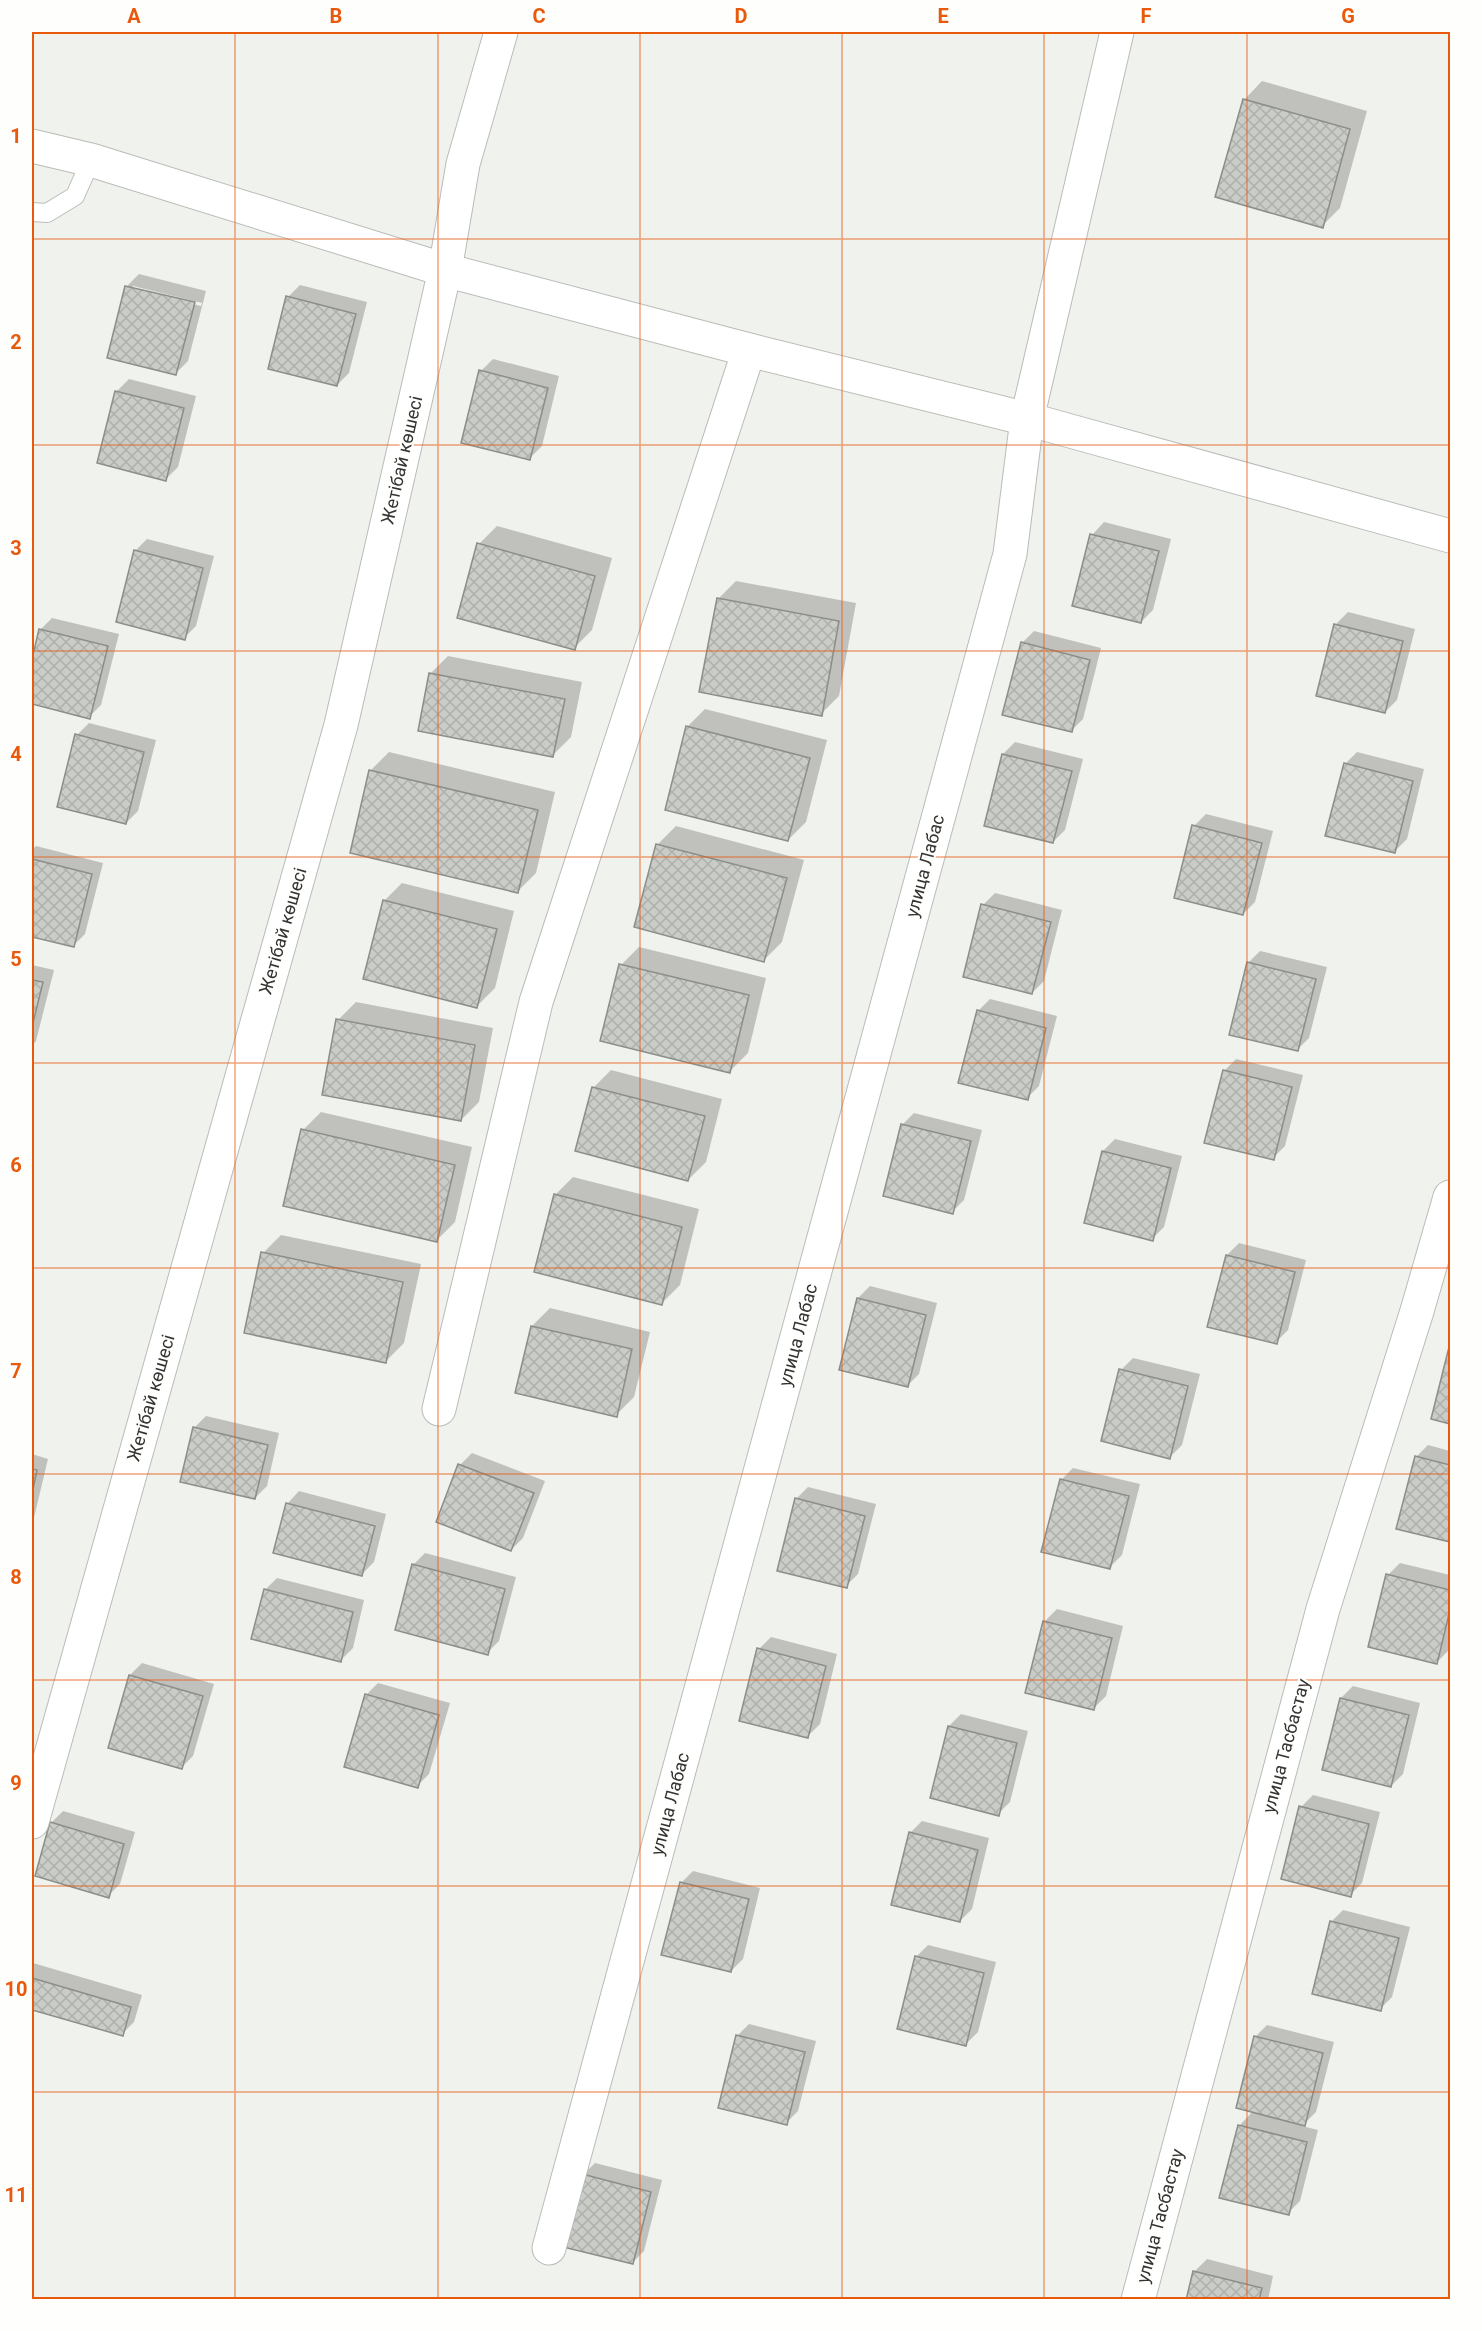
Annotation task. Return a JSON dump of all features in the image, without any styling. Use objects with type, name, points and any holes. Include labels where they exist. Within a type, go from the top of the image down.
[{"type":"street","name":"Жетібай көшесі","points":[[32,1822],[341,725],[445,270],[463,164],[501,32]]},
{"type":"street","name":"улица Лабас","points":[[549,2248],[1010,554],[1027,419],[1117,32]]},
{"type":"street","points":[[32,146],[91,160],[445,270],[749,350],[1027,419],[1450,536]]},
{"type":"street","points":[[438,1409],[536,1002],[749,350]]},
{"type":"street","name":"улица Тасбастау","points":[[1138,2300],[1323,1609],[1417,1311],[1450,1197]]},
{"type":"lane","points":[[32,212],[47,213],[75,196],[91,160]]},
{"type":"building","points":[[1243,99],[1350,129],[1323,228],[1215,197]]},
{"type":"building","points":[[125,286],[195,302],[176,375],[107,358]]},
{"type":"building","points":[[286,296],[356,314],[337,386],[268,369]]},
{"type":"building","points":[[479,370],[548,388],[530,460],[461,443]]},
{"type":"building","points":[[115,391],[184,408],[166,481],[97,463]]},
{"type":"building","points":[[1090,534],[1159,551],[1141,623],[1072,606]]},
{"type":"building","points":[[477,543],[595,576],[575,650],[457,618]]},
{"type":"building","points":[[134,550],[203,568],[185,640],[116,622]]},
{"type":"building","points":[[717,598],[839,621],[822,716],[699,692]]},
{"type":"building","points":[[1334,624],[1403,641],[1385,713],[1316,696]]},
{"type":"building","points":[[39,629],[108,646],[90,719],[32,704],[32,659]]},
{"type":"building","points":[[1021,642],[1090,660],[1072,732],[1002,715]]},
{"type":"building","points":[[429,673],[565,699],[553,757],[418,731]]},
{"type":"building","points":[[686,726],[810,758],[788,841],[665,810]]},
{"type":"building","points":[[75,734],[144,752],[126,824],[57,807]]},
{"type":"building","points":[[1002,754],[1072,771],[1053,843],[984,826]]},
{"type":"building","points":[[1344,763],[1413,781],[1395,853],[1325,836]]},
{"type":"building","points":[[369,770],[538,810],[518,893],[350,853]]},
{"type":"building","points":[[1192,825],[1262,843],[1243,915],[1174,898]]},
{"type":"building","points":[[656,844],[787,878],[764,962],[634,927]]},
{"type":"building","points":[[32,859],[92,874],[74,947],[32,937]]},
{"type":"building","points":[[383,900],[497,929],[477,1008],[363,979]]},
{"type":"building","points":[[981,904],[1051,922],[1032,994],[963,977]]},
{"type":"building","points":[[1247,962],[1316,979],[1298,1051],[1229,1035]]},
{"type":"building","points":[[619,964],[749,995],[730,1073],[600,1041]]},
{"type":"building","points":[[32,980],[43,982],[32,1027]]},
{"type":"building","points":[[977,1010],[1046,1028],[1028,1100],[958,1083]]},
{"type":"building","points":[[336,1019],[475,1045],[461,1121],[322,1095]]},
{"type":"building","points":[[1223,1070],[1292,1087],[1274,1160],[1204,1143]]},
{"type":"building","points":[[592,1087],[705,1116],[688,1181],[575,1151]]},
{"type":"building","points":[[901,1124],[971,1141],[953,1214],[883,1196]]},
{"type":"building","points":[[301,1129],[455,1165],[437,1242],[283,1206]]},
{"type":"building","points":[[1102,1151],[1171,1168],[1153,1241],[1084,1223]]},
{"type":"building","points":[[554,1194],[682,1227],[662,1305],[534,1272]]},
{"type":"building","points":[[261,1252],[403,1282],[386,1363],[244,1333]]},
{"type":"building","points":[[1226,1255],[1295,1272],[1277,1344],[1207,1327]]},
{"type":"building","points":[[857,1298],[926,1315],[908,1387],[839,1370]]},
{"type":"building","points":[[531,1326],[632,1349],[617,1417],[515,1393]]},
{"type":"building","points":[[1450,1347],[1450,1424],[1431,1419]]},
{"type":"building","points":[[1119,1369],[1188,1386],[1170,1459],[1101,1441]]},
{"type":"building","points":[[193,1427],[268,1445],[255,1499],[180,1482]]},
{"type":"building","points":[[1415,1456],[1450,1465],[1450,1542],[1396,1529]]},
{"type":"building","points":[[458,1464],[534,1493],[511,1551],[436,1522]]},
{"type":"building","points":[[32,1469],[37,1470],[32,1494]]},
{"type":"building","points":[[1060,1479],[1129,1496],[1110,1569],[1041,1552]]},
{"type":"building","points":[[795,1498],[865,1516],[847,1588],[777,1571]]},
{"type":"building","points":[[286,1503],[375,1526],[362,1576],[273,1553]]},
{"type":"building","points":[[412,1564],[505,1589],[488,1655],[395,1630]]},
{"type":"building","points":[[1386,1574],[1450,1590],[1450,1610],[1437,1664],[1368,1647]]},
{"type":"building","points":[[264,1589],[353,1612],[341,1662],[251,1639]]},
{"type":"building","points":[[1043,1621],[1112,1638],[1094,1710],[1025,1693]]},
{"type":"building","points":[[757,1648],[826,1666],[808,1738],[739,1721]]},
{"type":"building","points":[[129,1675],[203,1696],[182,1769],[108,1748]]},
{"type":"building","points":[[365,1694],[439,1715],[418,1788],[344,1767]]},
{"type":"building","points":[[1340,1698],[1409,1715],[1391,1787],[1322,1770]]},
{"type":"building","points":[[948,1726],[1017,1743],[999,1816],[930,1798]]},
{"type":"building","points":[[1299,1806],[1369,1824],[1351,1897],[1281,1879]]},
{"type":"building","points":[[50,1822],[124,1844],[109,1898],[35,1876]]},
{"type":"building","points":[[909,1832],[978,1850],[960,1922],[891,1905]]},
{"type":"building","points":[[680,1882],[749,1899],[731,1972],[661,1955]]},
{"type":"building","points":[[1330,1921],[1399,1938],[1381,2011],[1312,1994]]},
{"type":"building","points":[[915,1956],[984,1973],[966,2046],[897,2029]]},
{"type":"building","points":[[32,1978],[131,2007],[123,2036],[32,2010]]},
{"type":"building","points":[[736,2035],[805,2052],[787,2125],[718,2108]]},
{"type":"building","points":[[1254,2036],[1323,2053],[1305,2126],[1236,2108]]},
{"type":"building","points":[[1238,2125],[1307,2142],[1289,2215],[1219,2198]]},
{"type":"building","points":[[582,2174],[651,2192],[633,2264],[563,2247]]},
{"type":"building","points":[[1193,2271],[1262,2288],[1259,2300],[1186,2300]]}]
